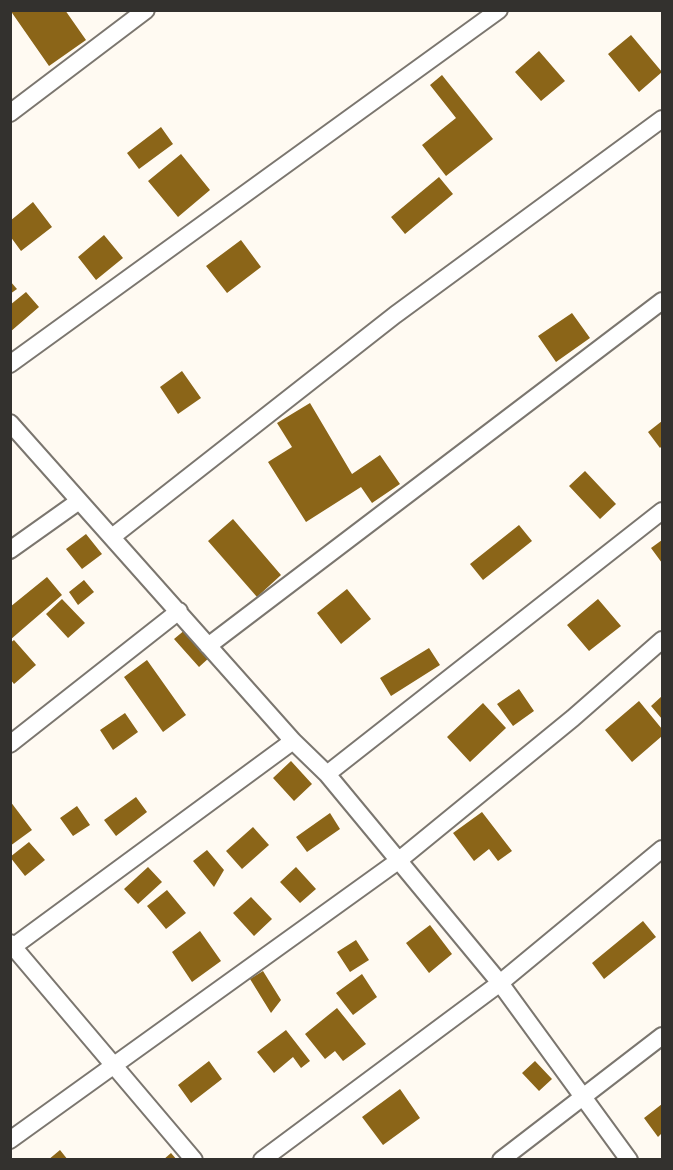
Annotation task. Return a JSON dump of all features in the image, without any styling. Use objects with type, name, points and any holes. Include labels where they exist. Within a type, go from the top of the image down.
[{"type":"street","points":[[10,114],[146,10]]},
{"type":"street","points":[[10,364],[499,10]]},
{"type":"street","points":[[112,537],[395,315],[663,119]]},
{"type":"street","points":[[207,646],[663,301]]},
{"type":"street","points":[[10,423],[179,611],[207,646],[293,741],[327,774],[500,983],[629,1160]]},
{"type":"street","points":[[10,550],[80,501]]},
{"type":"street","points":[[327,774],[663,511]]},
{"type":"street","points":[[10,744],[179,611]]},
{"type":"street","points":[[10,1140],[116,1066],[398,861],[573,718],[663,640]]},
{"type":"street","points":[[194,1160],[12,946],[293,741]]},
{"type":"street","points":[[262,1160],[500,983],[663,849]]},
{"type":"street","points":[[501,1160],[663,1036]]},
{"type":"building","points":[[10,10],[65,10],[86,40],[49,66]]},
{"type":"building","points":[[631,35],[662,72],[639,92],[608,54]]},
{"type":"building","points":[[539,51],[565,81],[541,101],[515,72]]},
{"type":"building","points":[[442,75],[493,139],[446,176],[422,145],[456,118],[430,85]]},
{"type":"building","points":[[161,127],[173,144],[139,169],[127,153]]},
{"type":"building","points":[[181,154],[210,190],[178,217],[148,181]]},
{"type":"building","points":[[439,177],[453,194],[405,234],[391,217]]},
{"type":"building","points":[[33,202],[52,227],[21,251],[10,236],[10,221]]},
{"type":"building","points":[[104,235],[123,258],[96,280],[78,257]]},
{"type":"building","points":[[241,240],[261,267],[227,293],[206,266]]},
{"type":"building","points":[[10,281],[17,289],[10,294]]},
{"type":"building","points":[[26,292],[39,307],[10,332],[10,305]]},
{"type":"building","points":[[572,313],[590,338],[556,362],[538,336]]},
{"type":"building","points":[[182,371],[201,398],[178,414],[160,387]]},
{"type":"building","points":[[310,403],[352,474],[380,455],[400,484],[372,503],[361,487],[306,522],[268,462],[292,447],[277,423]]},
{"type":"building","points":[[662,421],[662,446],[660,448],[648,432]]},
{"type":"building","points":[[585,471],[616,504],[600,519],[569,486]]},
{"type":"building","points":[[233,519],[281,575],[257,597],[208,541]]},
{"type":"building","points":[[519,525],[532,541],[483,580],[470,564]]},
{"type":"building","points":[[86,534],[102,554],[82,569],[66,549]]},
{"type":"building","points":[[662,540],[662,563],[651,548]]},
{"type":"building","points":[[47,577],[62,595],[10,640],[10,607]]},
{"type":"building","points":[[84,580],[94,592],[78,605],[69,592]]},
{"type":"building","points":[[347,589],[371,619],[341,644],[317,613]]},
{"type":"building","points":[[62,599],[85,623],[68,638],[46,614]]},
{"type":"building","points":[[598,599],[621,626],[589,651],[567,625]]},
{"type":"building","points":[[186,629],[210,657],[199,667],[174,639]]},
{"type":"building","points":[[14,640],[36,665],[14,684],[10,679],[10,643]]},
{"type":"building","points":[[429,648],[440,665],[391,696],[380,678]]},
{"type":"building","points":[[147,660],[186,715],[163,732],[124,677]]},
{"type":"building","points":[[519,689],[534,711],[513,726],[497,704]]},
{"type":"building","points":[[662,696],[662,719],[651,706]]},
{"type":"building","points":[[639,701],[662,729],[662,736],[632,762],[605,730]]},
{"type":"building","points":[[483,703],[506,728],[470,762],[447,737]]},
{"type":"building","points":[[125,713],[138,732],[113,750],[100,730]]},
{"type":"building","points":[[291,761],[312,784],[294,801],[273,778]]},
{"type":"building","points":[[136,797],[147,812],[116,836],[104,820]]},
{"type":"building","points":[[10,801],[32,830],[10,846]]},
{"type":"building","points":[[77,806],[90,825],[73,836],[60,818]]},
{"type":"building","points":[[482,812],[512,851],[498,861],[489,849],[474,861],[453,833]]},
{"type":"building","points":[[330,813],[340,829],[307,852],[296,837]]},
{"type":"building","points":[[253,827],[269,845],[242,869],[226,851]]},
{"type":"building","points":[[29,842],[45,860],[25,876],[10,857]]},
{"type":"building","points":[[207,850],[224,870],[214,887],[193,861]]},
{"type":"building","points":[[148,867],[162,882],[138,904],[124,889]]},
{"type":"building","points":[[296,867],[316,889],[300,903],[280,882]]},
{"type":"building","points":[[167,890],[186,913],[166,929],[147,906]]},
{"type":"building","points":[[251,897],[272,919],[254,936],[233,913]]},
{"type":"building","points":[[643,921],[656,937],[604,979],[592,963]]},
{"type":"building","points":[[430,925],[452,954],[429,973],[406,943]]},
{"type":"building","points":[[200,931],[221,961],[192,982],[172,952]]},
{"type":"building","points":[[356,940],[369,960],[350,972],[337,952]]},
{"type":"building","points":[[263,971],[281,1000],[271,1013],[250,979]]},
{"type":"building","points":[[362,974],[377,997],[353,1015],[336,993]]},
{"type":"building","points":[[337,1008],[366,1044],[343,1061],[335,1051],[325,1059],[305,1034]]},
{"type":"building","points":[[286,1030],[310,1061],[301,1068],[293,1057],[274,1073],[257,1052]]},
{"type":"building","points":[[209,1061],[222,1079],[191,1103],[178,1085]]},
{"type":"building","points":[[535,1061],[552,1079],[539,1091],[522,1073]]},
{"type":"building","points":[[400,1089],[420,1118],[383,1145],[362,1117]]},
{"type":"building","points":[[662,1104],[662,1133],[658,1137],[644,1118]]},
{"type":"building","points":[[60,1150],[68,1160],[48,1160]]},
{"type":"building","points":[[171,1153],[177,1160],[163,1160]]}]
